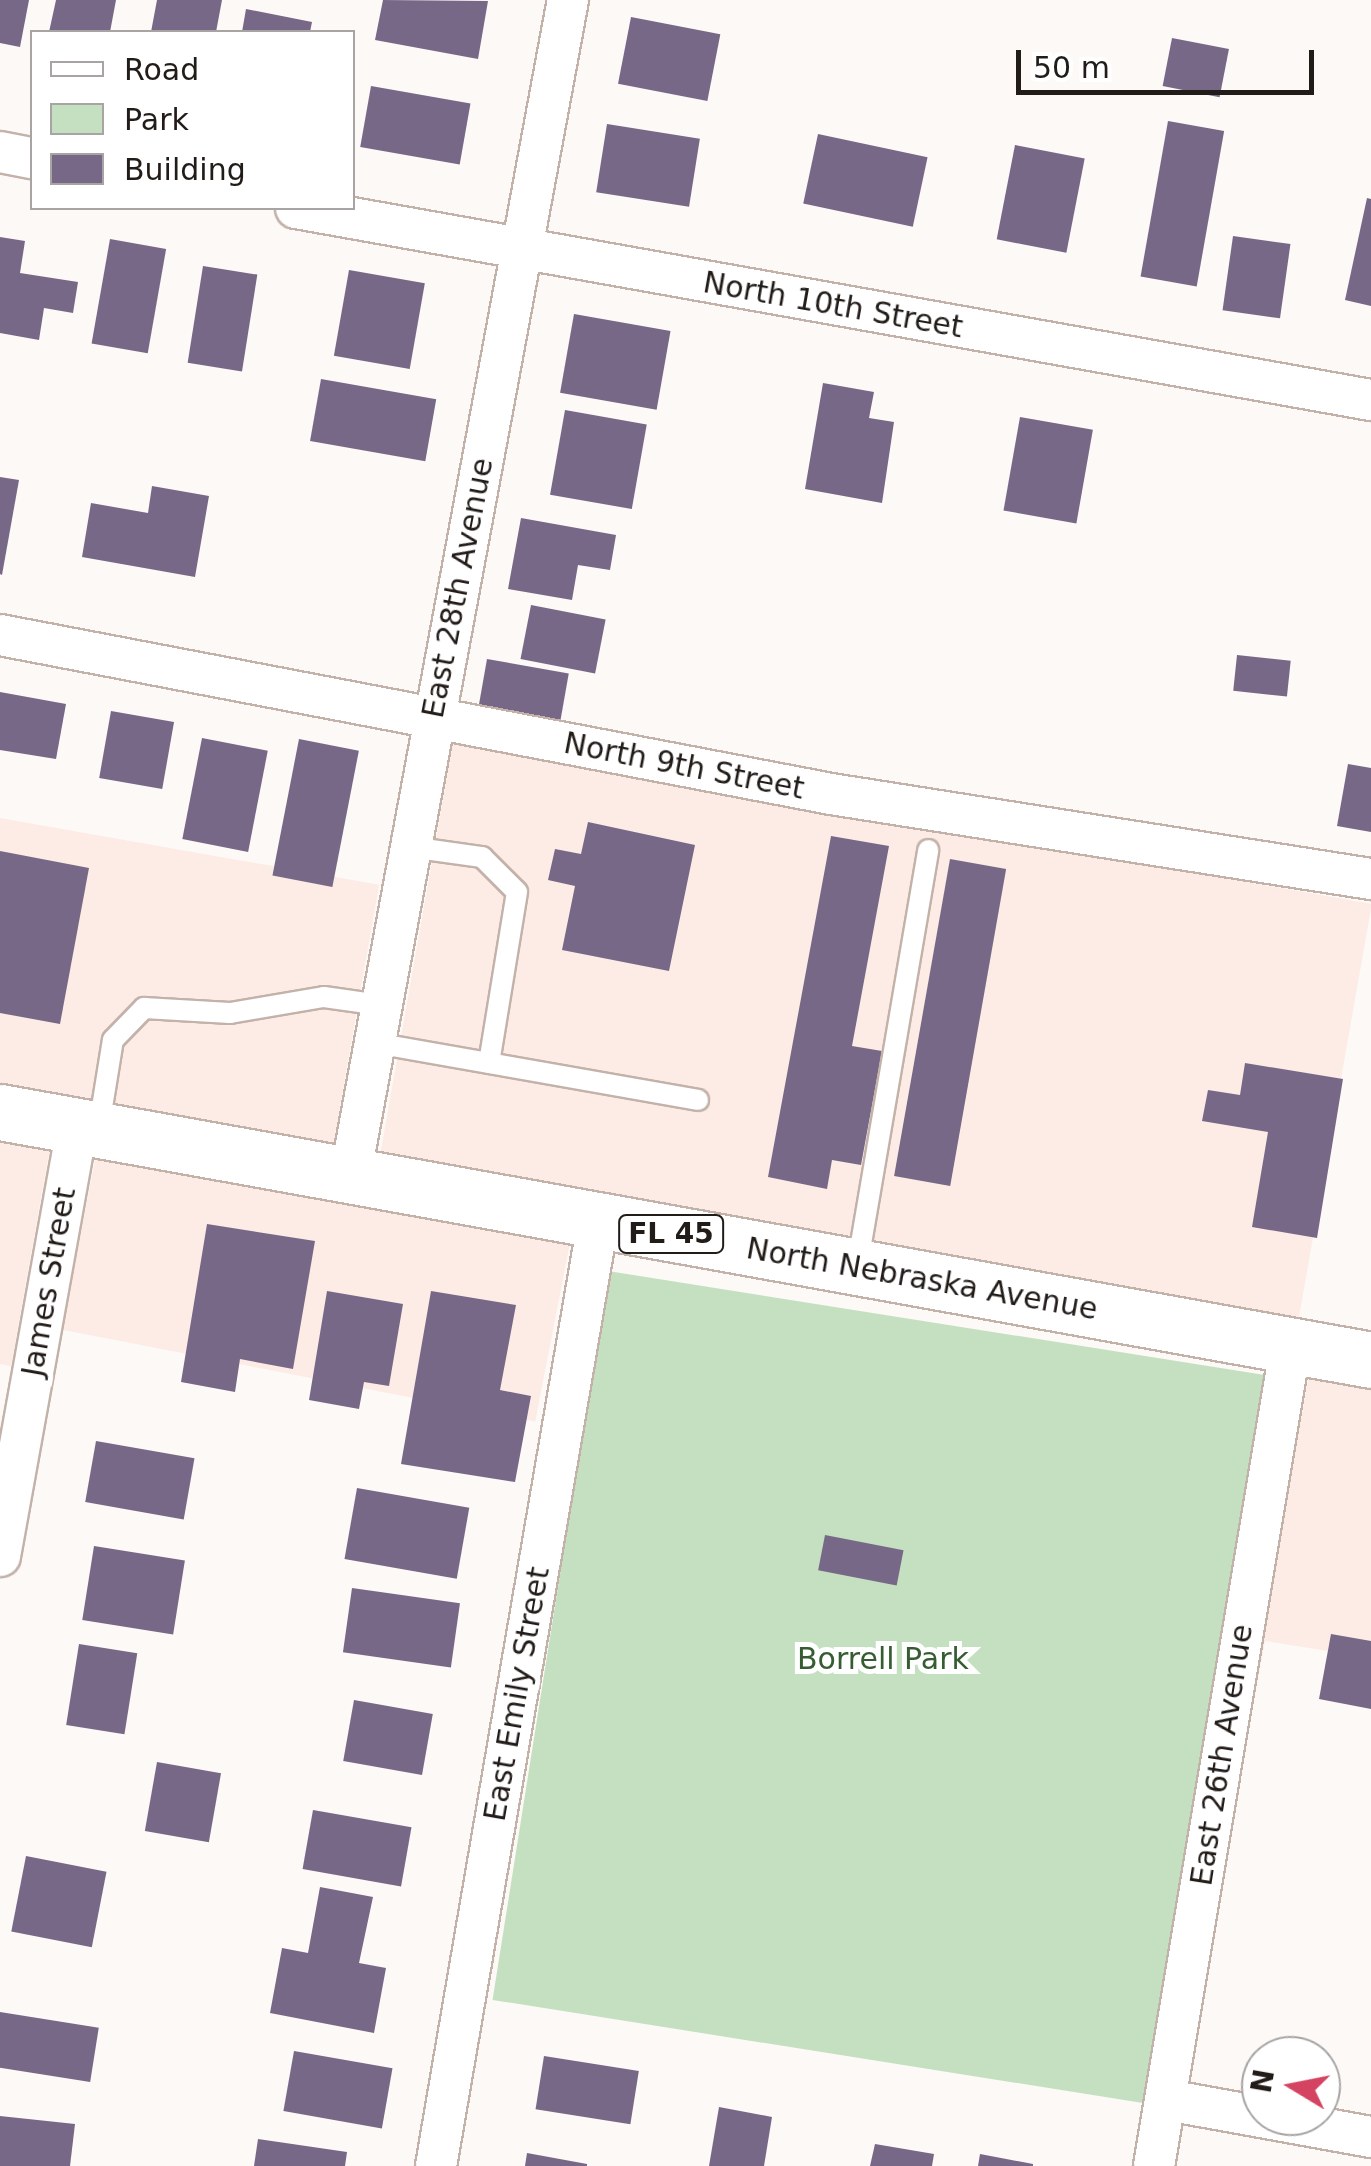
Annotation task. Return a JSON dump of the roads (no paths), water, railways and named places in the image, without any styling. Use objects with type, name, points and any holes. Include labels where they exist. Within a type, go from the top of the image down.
[{"type":"main road","name":"North Nebraska Avenue","points":[[0,1112],[1371,1360]]},
{"type":"street","name":"East 28th Avenue","points":[[350,1177],[568,0]]},
{"type":"street","points":[[0,152],[30,158]]},
{"type":"street","name":"North 10th Street","points":[[307,210],[1371,400]]},
{"type":"street","name":"North 9th Street","points":[[0,635],[831,794],[1371,880]]},
{"type":"street","name":"James Street","points":[[0,1556],[88,1128]]},
{"type":"street","name":"East Emily Street","points":[[436,2166],[598,1222]]},
{"type":"street","name":"East 26th Avenue","points":[[1154,2166],[1291,1344]]},
{"type":"street","points":[[1167,2100],[1371,2137]]},
{"type":"lane","points":[[410,847],[482,857],[518,892],[488,1064]]},
{"type":"lane","points":[[857,1267],[928,850]]},
{"type":"lane","points":[[88,1128],[113,1040],[144,1008],[230,1012],[324,997],[378,1024],[488,1064],[698,1100]]},
{"type":"park label","name":"Borrell Park","points":[[883,1659]]}]
